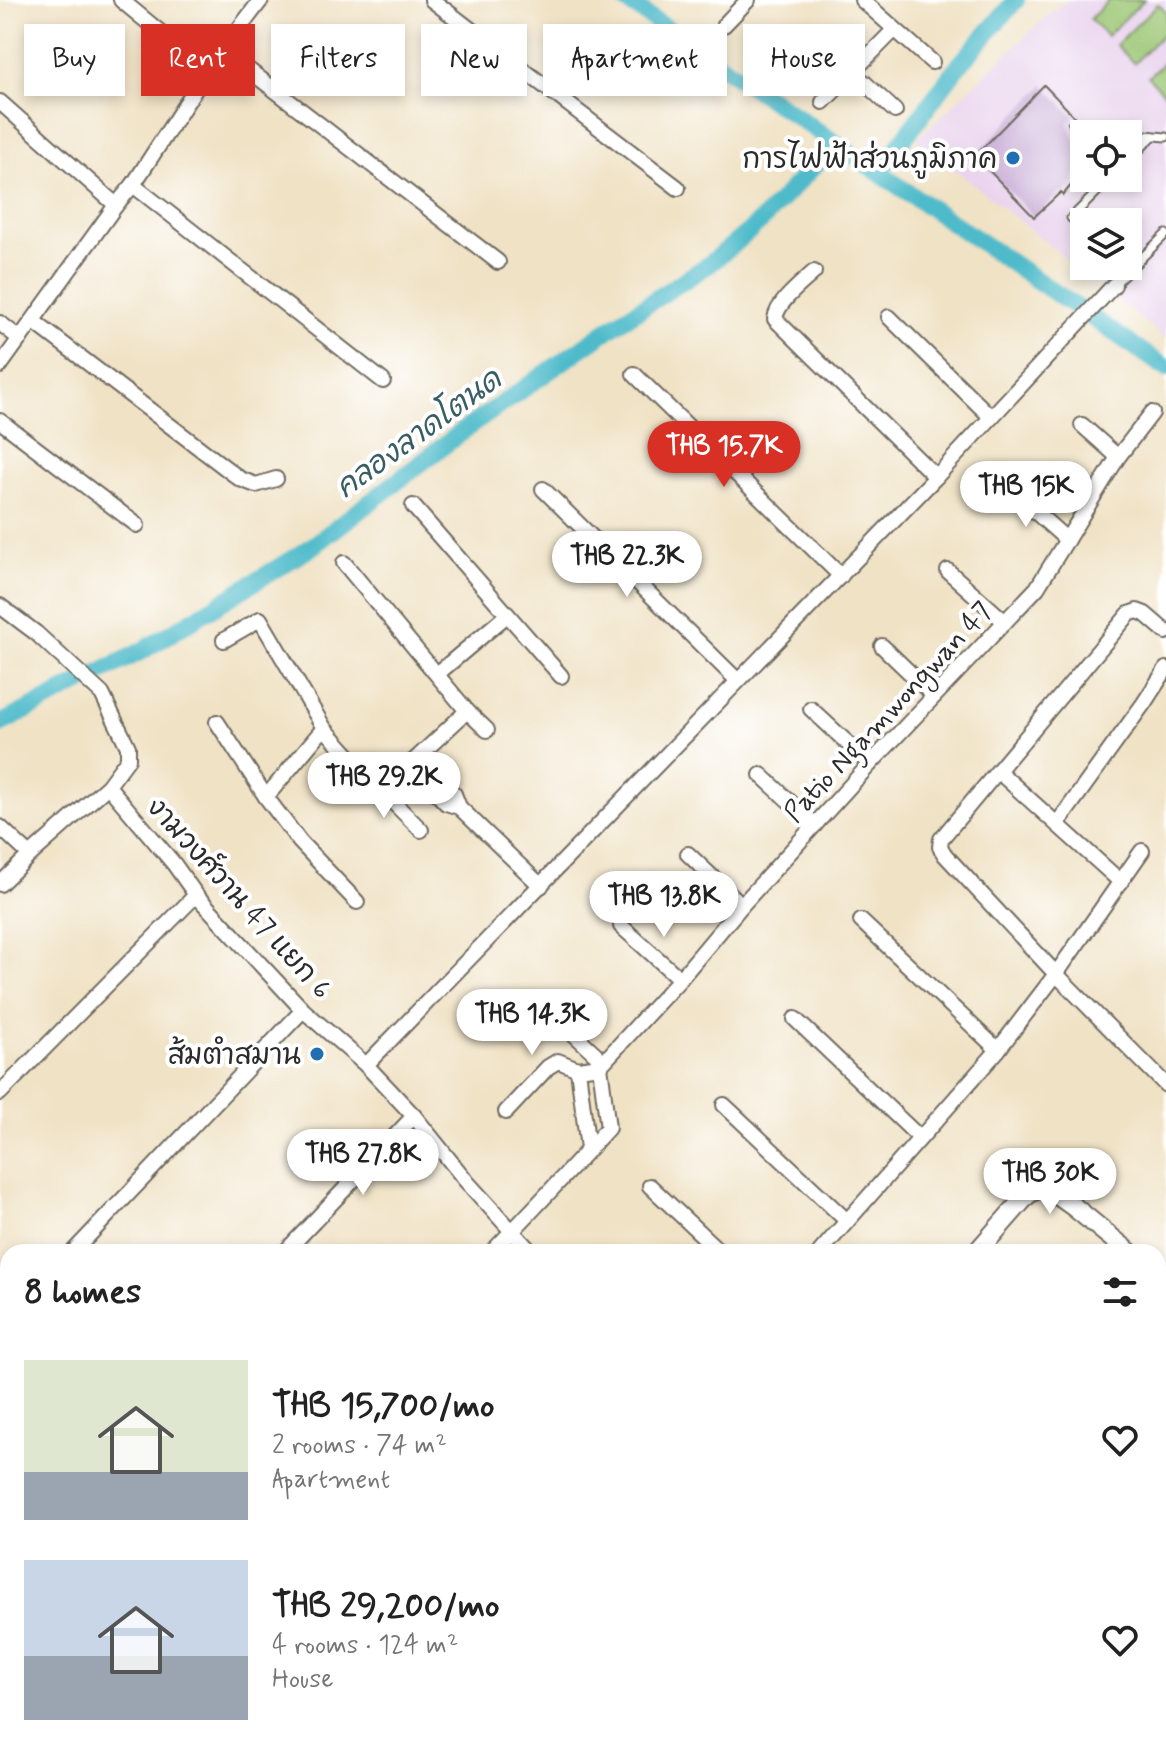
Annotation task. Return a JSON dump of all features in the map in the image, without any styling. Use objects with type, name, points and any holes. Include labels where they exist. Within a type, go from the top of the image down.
[{"type":"street","points":[[121,0],[150,24]]},
{"type":"street","points":[[244,24],[261,0]]},
{"type":"street","points":[[432,0],[678,188]]},
{"type":"street","points":[[725,24],[748,0]]},
{"type":"street","points":[[862,0],[932,62]]},
{"type":"street","points":[[865,60],[894,30]]},
{"type":"street","points":[[255,75],[498,262]]},
{"type":"street","points":[[865,83],[895,111]]},
{"type":"street","points":[[0,366],[133,185],[191,96]]},
{"type":"street","points":[[823,102],[829,96]]},
{"type":"street","points":[[0,102],[116,205]]},
{"type":"street","points":[[133,185],[383,381]]},
{"type":"street","points":[[814,272],[780,305],[775,319],[936,477]]},
{"type":"street","points":[[366,1065],[936,477],[1114,285]]},
{"type":"street","points":[[889,317],[991,417]]},
{"type":"street","points":[[33,321],[240,479],[256,485],[276,479]]},
{"type":"street","points":[[0,323],[20,339]]},
{"type":"street","points":[[634,374],[841,576]]},
{"type":"street","name":"Patio Ngamwongwan 47","points":[[601,1064],[870,764],[1037,588],[1118,457],[1152,413]]},
{"type":"street","points":[[0,421],[137,525]]},
{"type":"street","points":[[1082,425],[1118,457]]},
{"type":"street","points":[[543,489],[738,681]]},
{"type":"street","points":[[1011,490],[1067,540]]},
{"type":"street","points":[[413,506],[561,676]]},
{"type":"street","points":[[344,563],[467,711],[487,730]]},
{"type":"street","points":[[948,571],[1005,622]]},
{"type":"street","points":[[0,606],[36,633],[102,694],[128,747],[128,759],[108,786],[1,880]]},
{"type":"street","points":[[1166,632],[1145,614],[1137,611],[1129,614],[941,839],[940,847],[1056,974],[1166,1085]]},
{"type":"street","points":[[437,674],[507,615]]},
{"type":"street","points":[[224,640],[260,619],[324,728],[421,830]]},
{"type":"street","points":[[882,646],[934,696]]},
{"type":"street","points":[[1057,824],[1166,669]]},
{"type":"street","points":[[811,709],[870,764]]},
{"type":"street","points":[[374,783],[403,771],[467,711]]},
{"type":"street","points":[[217,722],[300,842],[357,902]]},
{"type":"street","points":[[266,797],[324,728]]},
{"type":"street","points":[[423,753],[429,767],[454,794],[459,807],[541,886]]},
{"type":"street","points":[[403,771],[421,777],[446,803],[459,807]]},
{"type":"street","points":[[999,772],[1121,882]]},
{"type":"street","points":[[761,775],[815,825]]},
{"type":"street","name":"งามวงศ์วาน 47 แยก 6","points":[[108,786],[196,895],[303,1010],[366,1065],[414,1116],[467,1182],[524,1244]]},
{"type":"street","points":[[0,827],[30,855]]},
{"type":"street","points":[[827,1244],[998,1050],[1056,974],[1142,851]]},
{"type":"street","points":[[688,854],[742,905]]},
{"type":"street","points":[[0,1093],[196,895]]},
{"type":"street","points":[[861,921],[998,1050]]},
{"type":"street","points":[[621,926],[680,979]]},
{"type":"street","points":[[81,1244],[303,1010]]},
{"type":"street","points":[[500,1244],[608,1128],[601,1064],[548,1010]]},
{"type":"street","points":[[795,1019],[920,1138]]},
{"type":"street","points":[[506,1112],[548,1067],[558,1061],[578,1069],[601,1064]]},
{"type":"street","points":[[578,1069],[588,1149]]},
{"type":"street","points":[[724,1105],[847,1221]]},
{"type":"street","points":[[293,1244],[414,1116]]},
{"type":"street","points":[[650,1186],[712,1244]]},
{"type":"street","points":[[984,1244],[1027,1195],[1046,1187],[1119,1244]]},
{"type":"lane","points":[[1142,135],[1166,137]]},
{"type":"lane","points":[[1142,147],[1153,136]]},
{"type":"lane","points":[[1081,208],[1097,192]]},
{"type":"lane","points":[[1114,285],[1166,234]]},
{"type":"shaded area","name":"การไฟฟ้าส่วนภูมิภาค","points":[[1068,0],[1166,0],[1166,339],[1093,280],[1142,280],[1142,208],[1070,208],[1070,262],[917,139],[1050,13]]},
{"type":"green space","points":[[1109,0],[1144,0],[1107,36],[1090,19]]},
{"type":"green space","points":[[1158,4],[1166,12],[1166,31],[1134,63],[1116,45]]},
{"type":"green space","points":[[1166,60],[1166,95],[1148,77]]},
{"type":"building","points":[[1044,85],[1074,116],[1068,123],[1070,187],[1034,217],[975,156]]},
{"type":"waterway","points":[[625,0],[1166,368]]},
{"type":"waterway","points":[[879,172],[955,70],[1016,0]]},
{"type":"waterway","name":"คลองลาดโตนด","points":[[0,724],[142,651],[310,548],[463,431],[612,327],[711,263],[760,222],[836,143]]},
{"type":"place","name":"การไฟฟ้าส่วนภูมิภาค","points":[[1013,158]]},
{"type":"place","name":"ส้มตำสมาน","points":[[317,1054]]}]
